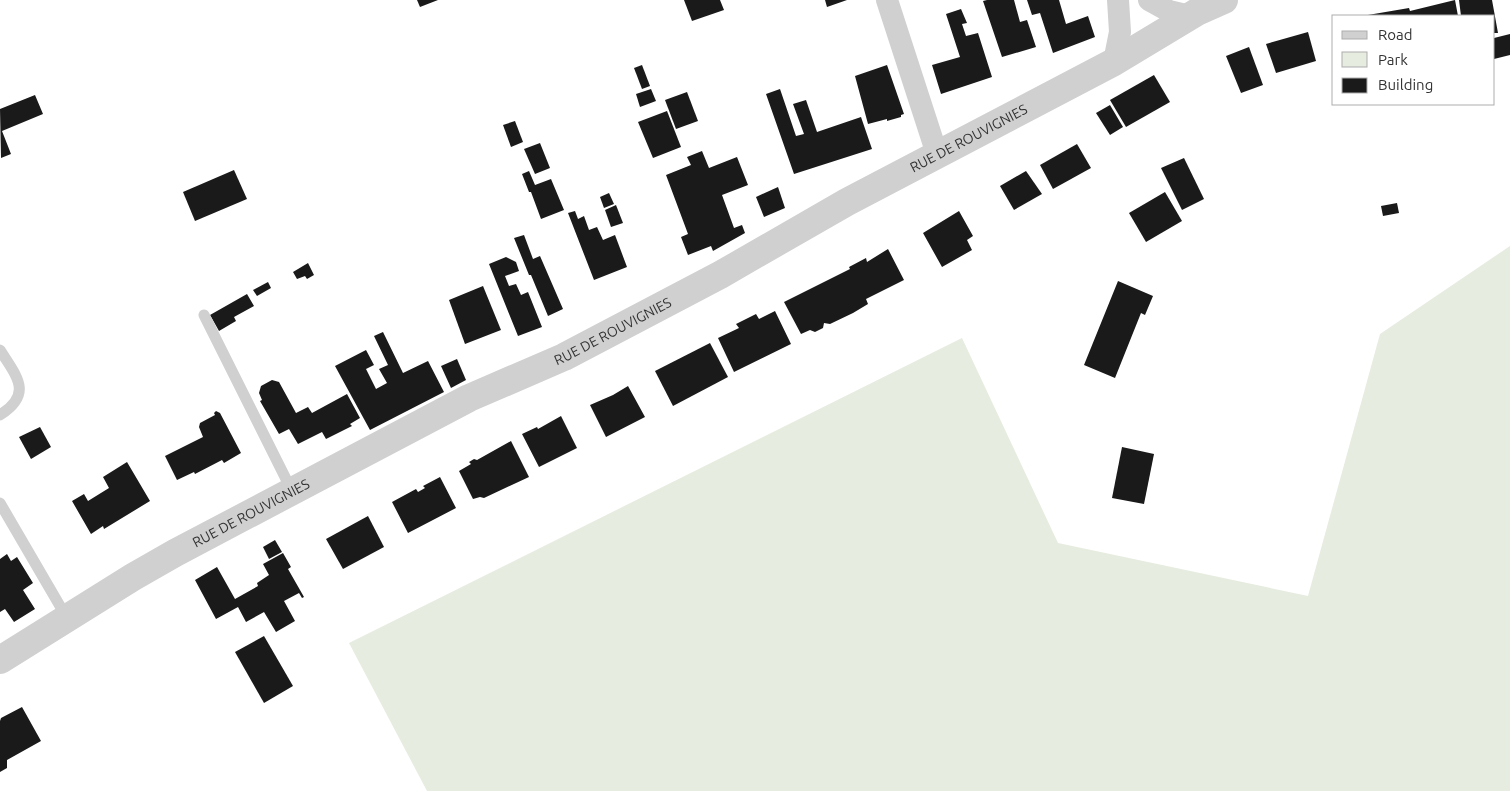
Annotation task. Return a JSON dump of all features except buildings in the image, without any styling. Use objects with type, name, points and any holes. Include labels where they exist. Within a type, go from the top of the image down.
[{"type":"street","points":[[887,0],[937,154]]},
{"type":"street","points":[[1114,62],[1120,32],[1118,0]]},
{"type":"street","points":[[1149,0],[1169,11],[1190,16]]},
{"type":"street","name":"RUE DE ROUVIGNIES","points":[[0,660],[175,553],[468,398],[573,352],[720,275],[812,220],[1114,62],[1190,16],[1224,0]]},
{"type":"lane","points":[[204,315],[292,492]]},
{"type":"lane","points":[[0,350],[20,386],[16,402],[0,415]]},
{"type":"lane","points":[[0,503],[67,618]]},
{"type":"green space","points":[[1510,246],[1510,791],[427,791],[349,643],[962,338],[1058,543],[1308,596],[1380,334]]}]
